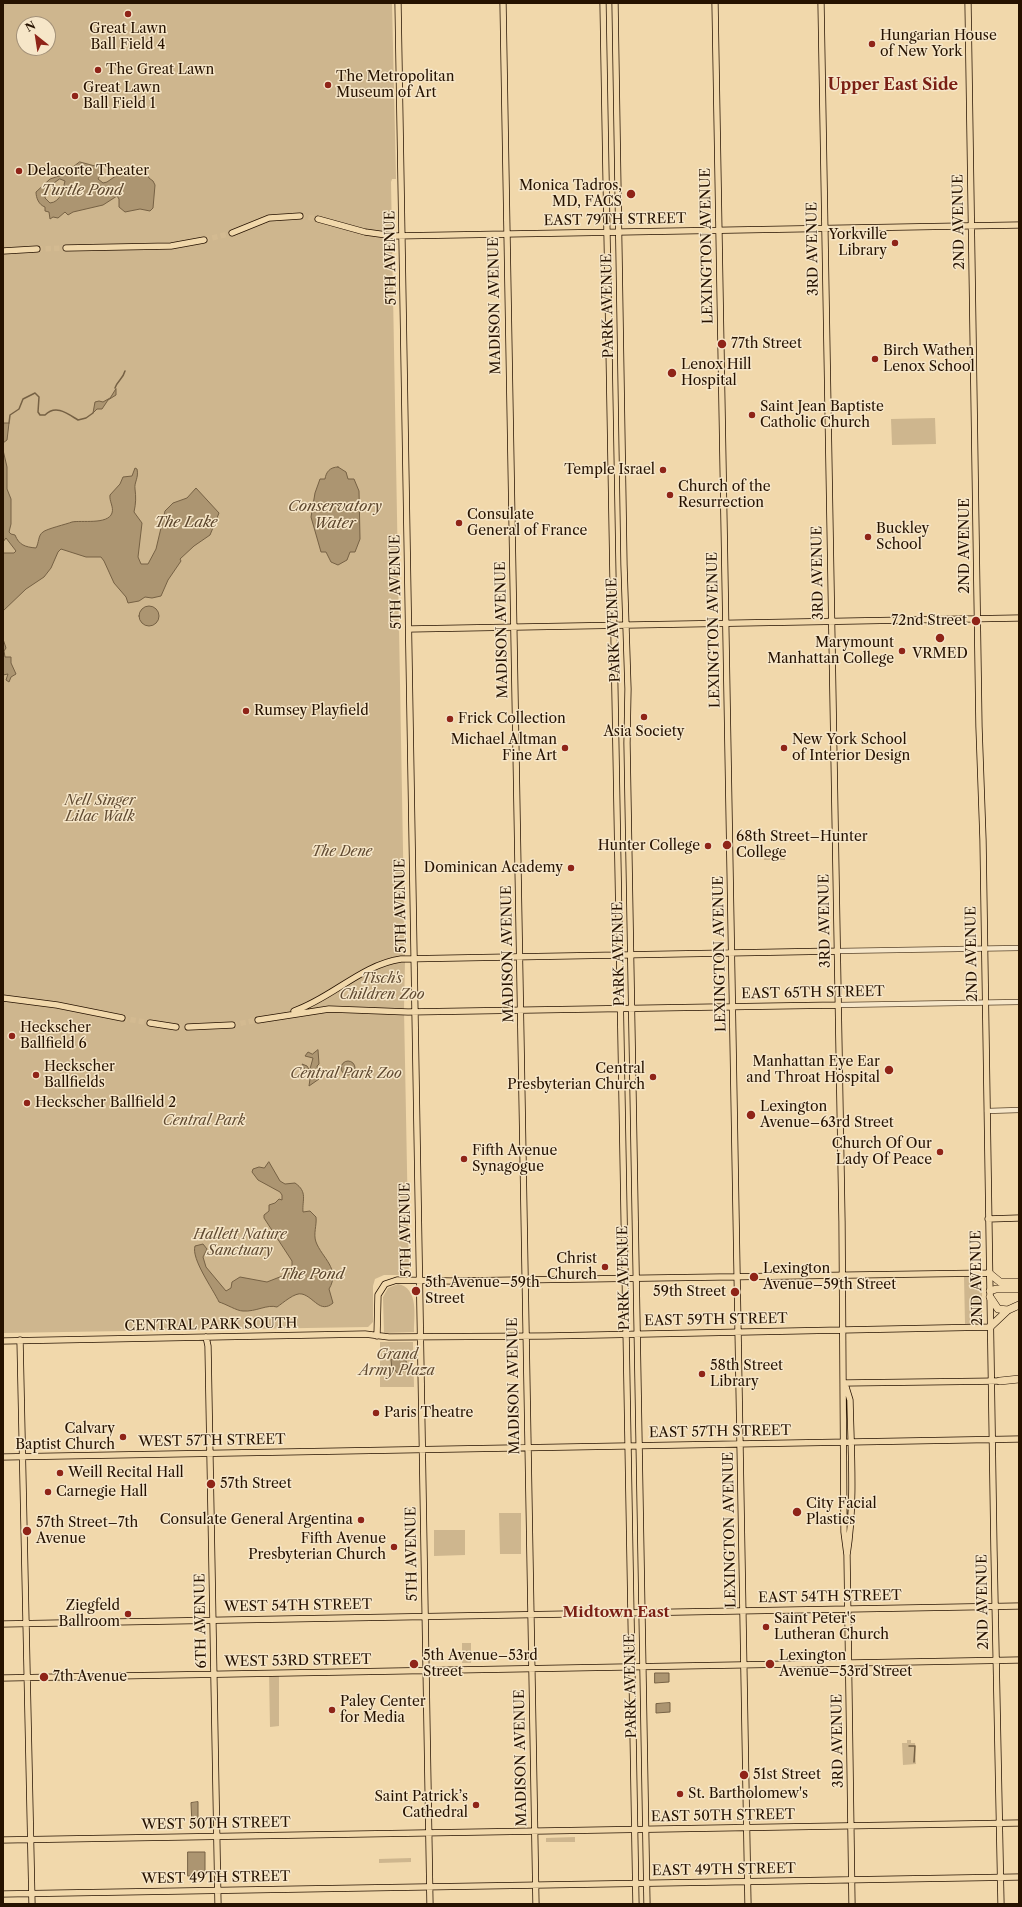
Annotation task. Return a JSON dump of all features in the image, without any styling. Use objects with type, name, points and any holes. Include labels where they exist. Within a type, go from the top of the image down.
[{"type":"highway","points":[[989,1273],[1000,1282],[1019,1282]]},
{"type":"highway","points":[[1008,1310],[998,1309],[990,1294],[996,1289],[1019,1288]]},
{"type":"highway","points":[[990,1327],[1008,1310],[1019,1305]]},
{"type":"highway","points":[[1000,1381],[1019,1379]]},
{"type":"main road","name":"5TH AVENUE","points":[[398,3],[430,1904]]},
{"type":"main road","name":"MADISON AVENUE","points":[[503,3],[536,1904]]},
{"type":"main road","name":"PARK AVENUE","points":[[603,3],[636,1904]]},
{"type":"main road","name":"PARK AVENUE","points":[[614,3],[626,625],[647,1904]]},
{"type":"main road","name":"LEXINGTON AVENUE","points":[[715,3],[748,1904]]},
{"type":"main road","name":"3RD AVENUE","points":[[821,3],[844,1383],[842,1442],[844,1532],[847,1555],[852,1904]]},
{"type":"main road","name":"2ND AVENUE","points":[[968,3],[977,505],[977,619],[1001,1904]]},
{"type":"main road","points":[[232,233],[265,219],[284,216],[300,216]]},
{"type":"main road","name":"EAST 79TH STREET","points":[[318,219],[365,232],[402,236],[1019,225]]},
{"type":"main road","points":[[66,248],[171,246],[204,240]]},
{"type":"main road","points":[[3,251],[36,249]]},
{"type":"main road","points":[[409,629],[1019,618]]},
{"type":"main road","points":[[258,1020],[279,1016],[315,1003],[344,986],[359,975],[388,962],[414,958],[837,951]]},
{"type":"main road","points":[[3,998],[44,1003],[122,1018]]},
{"type":"main road","name":"EAST 65TH STREET","points":[[279,1016],[321,1010],[350,1009],[415,1012],[838,1005]]},
{"type":"main road","points":[[150,1023],[176,1027]]},
{"type":"main road","points":[[188,1027],[232,1025]]},
{"type":"main road","points":[[988,1219],[1019,1218]]},
{"type":"main road","points":[[377,1336],[378,1295],[388,1282],[397,1280],[636,1279],[737,1276],[989,1273]]},
{"type":"main road","name":"EAST 59TH STREET","points":[[420,1337],[990,1327]]},
{"type":"main road","name":"CENTRAL PARK SOUTH","points":[[3,1341],[365,1334],[377,1336],[420,1337]]},
{"type":"main road","name":"6TH AVENUE","points":[[206,1337],[208,1346],[218,1904]]},
{"type":"main road","points":[[20,1340],[24,1457],[32,1904]]},
{"type":"main road","points":[[844,1383],[1000,1381]]},
{"type":"main road","name":"3RD AVENUE","points":[[844,1383],[850,1400],[850,1532],[847,1555]]},
{"type":"main road","points":[[842,1428],[850,1414]]},
{"type":"main road","name":"EAST 57TH STREET","points":[[422,1450],[1019,1439]]},
{"type":"main road","name":"WEST 57TH STREET","points":[[3,1457],[422,1450]]},
{"type":"main road","name":"EAST 54TH STREET","points":[[425,1616],[1019,1606]]},
{"type":"main road","name":"WEST 54TH STREET","points":[[3,1624],[425,1616]]},
{"type":"main road","name":"WEST 53RD STREET","points":[[3,1678],[1019,1660]]},
{"type":"main road","name":"EAST 50TH STREET","points":[[428,1832],[1019,1823]]},
{"type":"main road","name":"WEST 50TH STREET","points":[[3,1840],[428,1832]]},
{"type":"main road","name":"EAST 49TH STREET","points":[[430,1887],[1019,1877]]},
{"type":"main road","name":"WEST 49TH STREET","points":[[3,1894],[430,1887]]},
{"type":"street","points":[[837,951],[1019,948]]},
{"type":"street","name":"EAST 65TH STREET","points":[[838,1005],[1019,1002]]},
{"type":"street","points":[[987,1111],[1019,1110]]},
{"type":"green space","name":"Central Park","points":[[3,3],[392,3],[396,179],[392,179],[391,182],[409,1275],[384,1275],[375,1279],[373,1286],[373,1322],[368,1327],[3,1333]]},
{"type":"green space","points":[[935,418],[936,444],[892,445],[891,419]]},
{"type":"green space","points":[[785,850],[785,860],[764,860],[764,851]]},
{"type":"green space","points":[[964,1277],[982,1277],[982,1324],[965,1324]]},
{"type":"green space","name":"Grand Army Plaza","points":[[398,1284],[405,1287],[412,1297],[414,1304],[414,1332],[384,1333],[383,1297],[388,1288]]},
{"type":"green space","name":"Grand Army Plaza","points":[[380,1342],[413,1342],[414,1387],[380,1387]]},
{"type":"green space","points":[[499,1513],[521,1513],[521,1554],[500,1554]]},
{"type":"green space","points":[[434,1530],[465,1530],[465,1555],[434,1556]]},
{"type":"green space","points":[[462,1643],[471,1643],[471,1663],[462,1663]]},
{"type":"green space","points":[[269,1673],[279,1673],[279,1726],[270,1727]]},
{"type":"green space","points":[[907,1740],[911,1740],[911,1743],[915,1743],[916,1764],[903,1765],[902,1743],[907,1743]]},
{"type":"green space","points":[[575,1837],[575,1842],[546,1842],[546,1838]]},
{"type":"green space","points":[[411,1858],[411,1862],[379,1863],[379,1859]]},
{"type":"water","name":"Turtle Pond","points":[[80,162],[95,166],[101,164],[103,170],[98,179],[103,183],[120,173],[134,173],[139,169],[145,169],[149,178],[155,185],[153,208],[150,211],[140,209],[125,212],[119,207],[119,199],[117,196],[103,205],[73,212],[68,215],[65,212],[58,218],[53,217],[50,219],[49,212],[45,211],[45,207],[37,199],[36,192],[50,179],[62,175]],"holes":[[[60,179],[65,181],[59,198],[50,203],[45,198],[46,189]]]},
{"type":"water","points":[[116,389],[116,395],[108,400],[102,409],[97,409],[93,413],[95,402],[103,402],[110,398]]},
{"type":"water","points":[[4,423],[9,423],[7,440],[3,443]]},
{"type":"water","name":"The Lake","points":[[3,450],[7,467],[7,489],[11,499],[11,524],[9,532],[15,535],[18,541],[29,547],[36,548],[40,535],[48,529],[72,522],[100,521],[110,517],[112,513],[112,506],[110,495],[120,484],[123,477],[132,476],[135,468],[137,469],[137,475],[134,512],[142,523],[138,557],[141,564],[148,564],[156,549],[165,511],[173,503],[187,498],[196,488],[219,513],[210,535],[194,546],[180,559],[181,561],[168,580],[161,596],[152,598],[145,597],[139,601],[128,603],[126,597],[114,583],[101,557],[86,557],[61,549],[58,552],[51,568],[44,577],[26,589],[3,611],[3,553],[14,553],[16,551],[6,538],[3,542]]},
{"type":"water","name":"Conservatory Water","points":[[338,467],[346,472],[348,479],[354,479],[359,491],[360,539],[355,552],[350,552],[347,560],[338,565],[331,562],[326,552],[321,552],[311,517],[315,493],[320,479],[325,479],[329,470]]},
{"type":"water","points":[[149,606],[156,609],[159,616],[156,623],[149,626],[142,623],[139,616],[142,609]]},
{"type":"water","points":[[3,639],[6,648],[4,651],[5,657],[11,657],[11,663],[16,674],[11,677],[9,682],[6,680],[8,674],[3,675]]},
{"type":"water","points":[[318,1050],[319,1064],[317,1066],[319,1079],[309,1086],[310,1079],[302,1064],[307,1066],[314,1078],[314,1073],[310,1069],[313,1058],[305,1056],[308,1052],[312,1054]]},
{"type":"water","points":[[348,1061],[353,1063],[355,1068],[353,1073],[348,1075],[343,1073],[341,1068],[343,1063]]},
{"type":"water","name":"The Pond","points":[[269,1162],[280,1181],[285,1184],[295,1183],[299,1186],[304,1196],[303,1212],[310,1211],[316,1217],[316,1242],[329,1264],[333,1275],[329,1289],[333,1303],[328,1306],[321,1306],[306,1296],[299,1294],[293,1296],[277,1307],[269,1306],[248,1311],[238,1310],[219,1302],[199,1266],[196,1258],[195,1246],[203,1244],[207,1249],[203,1257],[206,1267],[226,1291],[231,1288],[232,1282],[240,1277],[267,1282],[290,1273],[292,1270],[292,1261],[264,1218],[264,1215],[269,1211],[269,1205],[275,1203],[279,1199],[282,1200],[282,1195],[280,1192],[258,1180],[252,1172],[253,1169],[259,1167],[264,1168]]},
{"type":"water","points":[[399,1358],[406,1360],[407,1369],[398,1374],[394,1369],[392,1369],[391,1360]]},
{"type":"water","points":[[655,1673],[669,1673],[669,1682],[655,1683]]},
{"type":"water","points":[[670,1703],[670,1712],[656,1713],[656,1704]]},
{"type":"water","points":[[198,1802],[198,1825],[192,1825],[191,1803]]},
{"type":"water","points":[[188,1852],[205,1852],[205,1875],[188,1876]]},
{"type":"waterway","points":[[115,388],[125,371]]},
{"type":"waterway","points":[[9,423],[10,415],[19,409],[23,399],[35,393],[39,397],[38,412],[40,415],[45,415],[53,410],[58,410],[78,420],[86,418],[93,413]]},
{"type":"waterway","points":[[909,1746],[915,1746],[914,1762]]},
{"type":"tunnel","points":[[300,216],[318,219]]},
{"type":"tunnel","points":[[204,240],[232,233]]},
{"type":"tunnel","points":[[37,249],[66,248]]},
{"type":"tunnel","points":[[122,1018],[150,1023]]},
{"type":"tunnel","points":[[232,1025],[258,1020]]},
{"type":"tunnel","points":[[176,1027],[188,1027]]},
{"type":"place","name":"Great Lawn Ball Field 4","points":[[128,14]]},
{"type":"place","name":"Hungarian House of New York","points":[[872,44]]},
{"type":"place","name":"The Great Lawn","points":[[98,70]]},
{"type":"place","name":"The Metropolitan Museum of Art","points":[[328,85]]},
{"type":"place","name":"Great Lawn Ball Field 1","points":[[75,96]]},
{"type":"place","name":"Delacorte Theater","points":[[19,171]]},
{"type":"place","name":"Monica Tadros, MD, FACS","points":[[631,194]]},
{"type":"place","name":"Yorkville Library","points":[[895,243]]},
{"type":"place","name":"77th Street","points":[[722,344]]},
{"type":"place","name":"Birch Wathen Lenox School","points":[[875,359]]},
{"type":"place","name":"Lenox Hill Hospital","points":[[672,373]]},
{"type":"place","name":"Saint Jean Baptiste Catholic Church","points":[[752,415]]},
{"type":"place","name":"Temple Israel","points":[[663,470]]},
{"type":"place","name":"Church of the Resurrection","points":[[670,495]]},
{"type":"place","name":"Consulate General of France","points":[[459,523]]},
{"type":"place","name":"Buckley School","points":[[868,537]]},
{"type":"place","name":"72nd Street","points":[[976,621]]},
{"type":"place","name":"VRMED","points":[[940,638]]},
{"type":"place","name":"Marymount Manhattan College","points":[[902,651]]},
{"type":"place","name":"Rumsey Playfield","points":[[246,711]]},
{"type":"place","name":"Asia Society","points":[[644,717]]},
{"type":"place","name":"Frick Collection","points":[[450,719]]},
{"type":"place","name":"Michael Altman Fine Art","points":[[565,748]]},
{"type":"place","name":"New York School of Interior Design","points":[[784,748]]},
{"type":"place","name":"68th Street–Hunter College","points":[[727,845]]},
{"type":"place","name":"Hunter College","points":[[708,846]]},
{"type":"place","name":"Dominican Academy","points":[[571,868]]},
{"type":"place","name":"Heckscher Ballfield 6","points":[[12,1036]]},
{"type":"place","name":"Manhattan Eye Ear and Throat Hospital","points":[[889,1070]]},
{"type":"place","name":"Heckscher Ballfields","points":[[36,1075]]},
{"type":"place","name":"Central Presbyterian Church","points":[[653,1077]]},
{"type":"place","name":"Heckscher Ballfield 2","points":[[27,1103]]},
{"type":"place","name":"Lexington Avenue–63rd Street","points":[[751,1115]]},
{"type":"place","name":"Church Of Our Lady Of Peace","points":[[940,1152]]},
{"type":"place","name":"Fifth Avenue Synagogue","points":[[464,1159]]},
{"type":"place","name":"Christ Church","points":[[605,1267]]},
{"type":"place","name":"Lexington Avenue–59th Street","points":[[754,1277]]},
{"type":"place","name":"5th Avenue–59th Street","points":[[416,1291]]},
{"type":"place","name":"59th Street","points":[[735,1292]]},
{"type":"place","name":"58th Street Library","points":[[702,1374]]},
{"type":"place","name":"Paris Theatre","points":[[376,1413]]},
{"type":"place","name":"Calvary Baptist Church","points":[[123,1437]]},
{"type":"place","name":"Weill Recital Hall","points":[[60,1473]]},
{"type":"place","name":"57th Street","points":[[211,1484]]},
{"type":"place","name":"Carnegie Hall","points":[[48,1492]]},
{"type":"place","name":"City Facial Plastics","points":[[797,1512]]},
{"type":"place","name":"Consulate General Argentina","points":[[361,1520]]},
{"type":"place","name":"57th Street–7th Avenue","points":[[27,1531]]},
{"type":"place","name":"Fifth Avenue Presbyterian Church","points":[[394,1547]]},
{"type":"place","name":"Ziegfeld Ballroom","points":[[128,1614]]},
{"type":"place","name":"Saint Peter's Lutheran Church","points":[[766,1627]]},
{"type":"place","name":"5th Avenue–53rd Street","points":[[414,1664]]},
{"type":"place","name":"Lexington Avenue–53rd Street","points":[[770,1664]]},
{"type":"place","name":"7th Avenue","points":[[44,1677]]},
{"type":"place","name":"Paley Center for Media","points":[[332,1710]]},
{"type":"place","name":"51st Street","points":[[744,1775]]},
{"type":"place","name":"St. Bartholomew's","points":[[680,1794]]},
{"type":"place","name":"Saint Patrick’s Cathedral","points":[[476,1805]]},
{"type":"district","name":"Upper East Side","points":[[893,85]]},
{"type":"district","name":"Midtown East","points":[[616,1613]]},
{"type":"park label","name":"Nell Singer Lilac Walk","points":[[100,810]]},
{"type":"park label","name":"The Dene","points":[[342,852]]},
{"type":"park label","name":"Tisch's Children Zoo","points":[[382,988]]},
{"type":"park label","name":"Central Park Zoo","points":[[346,1074]]},
{"type":"park label","name":"Hallett Nature Sanctuary","points":[[240,1244]]}]
